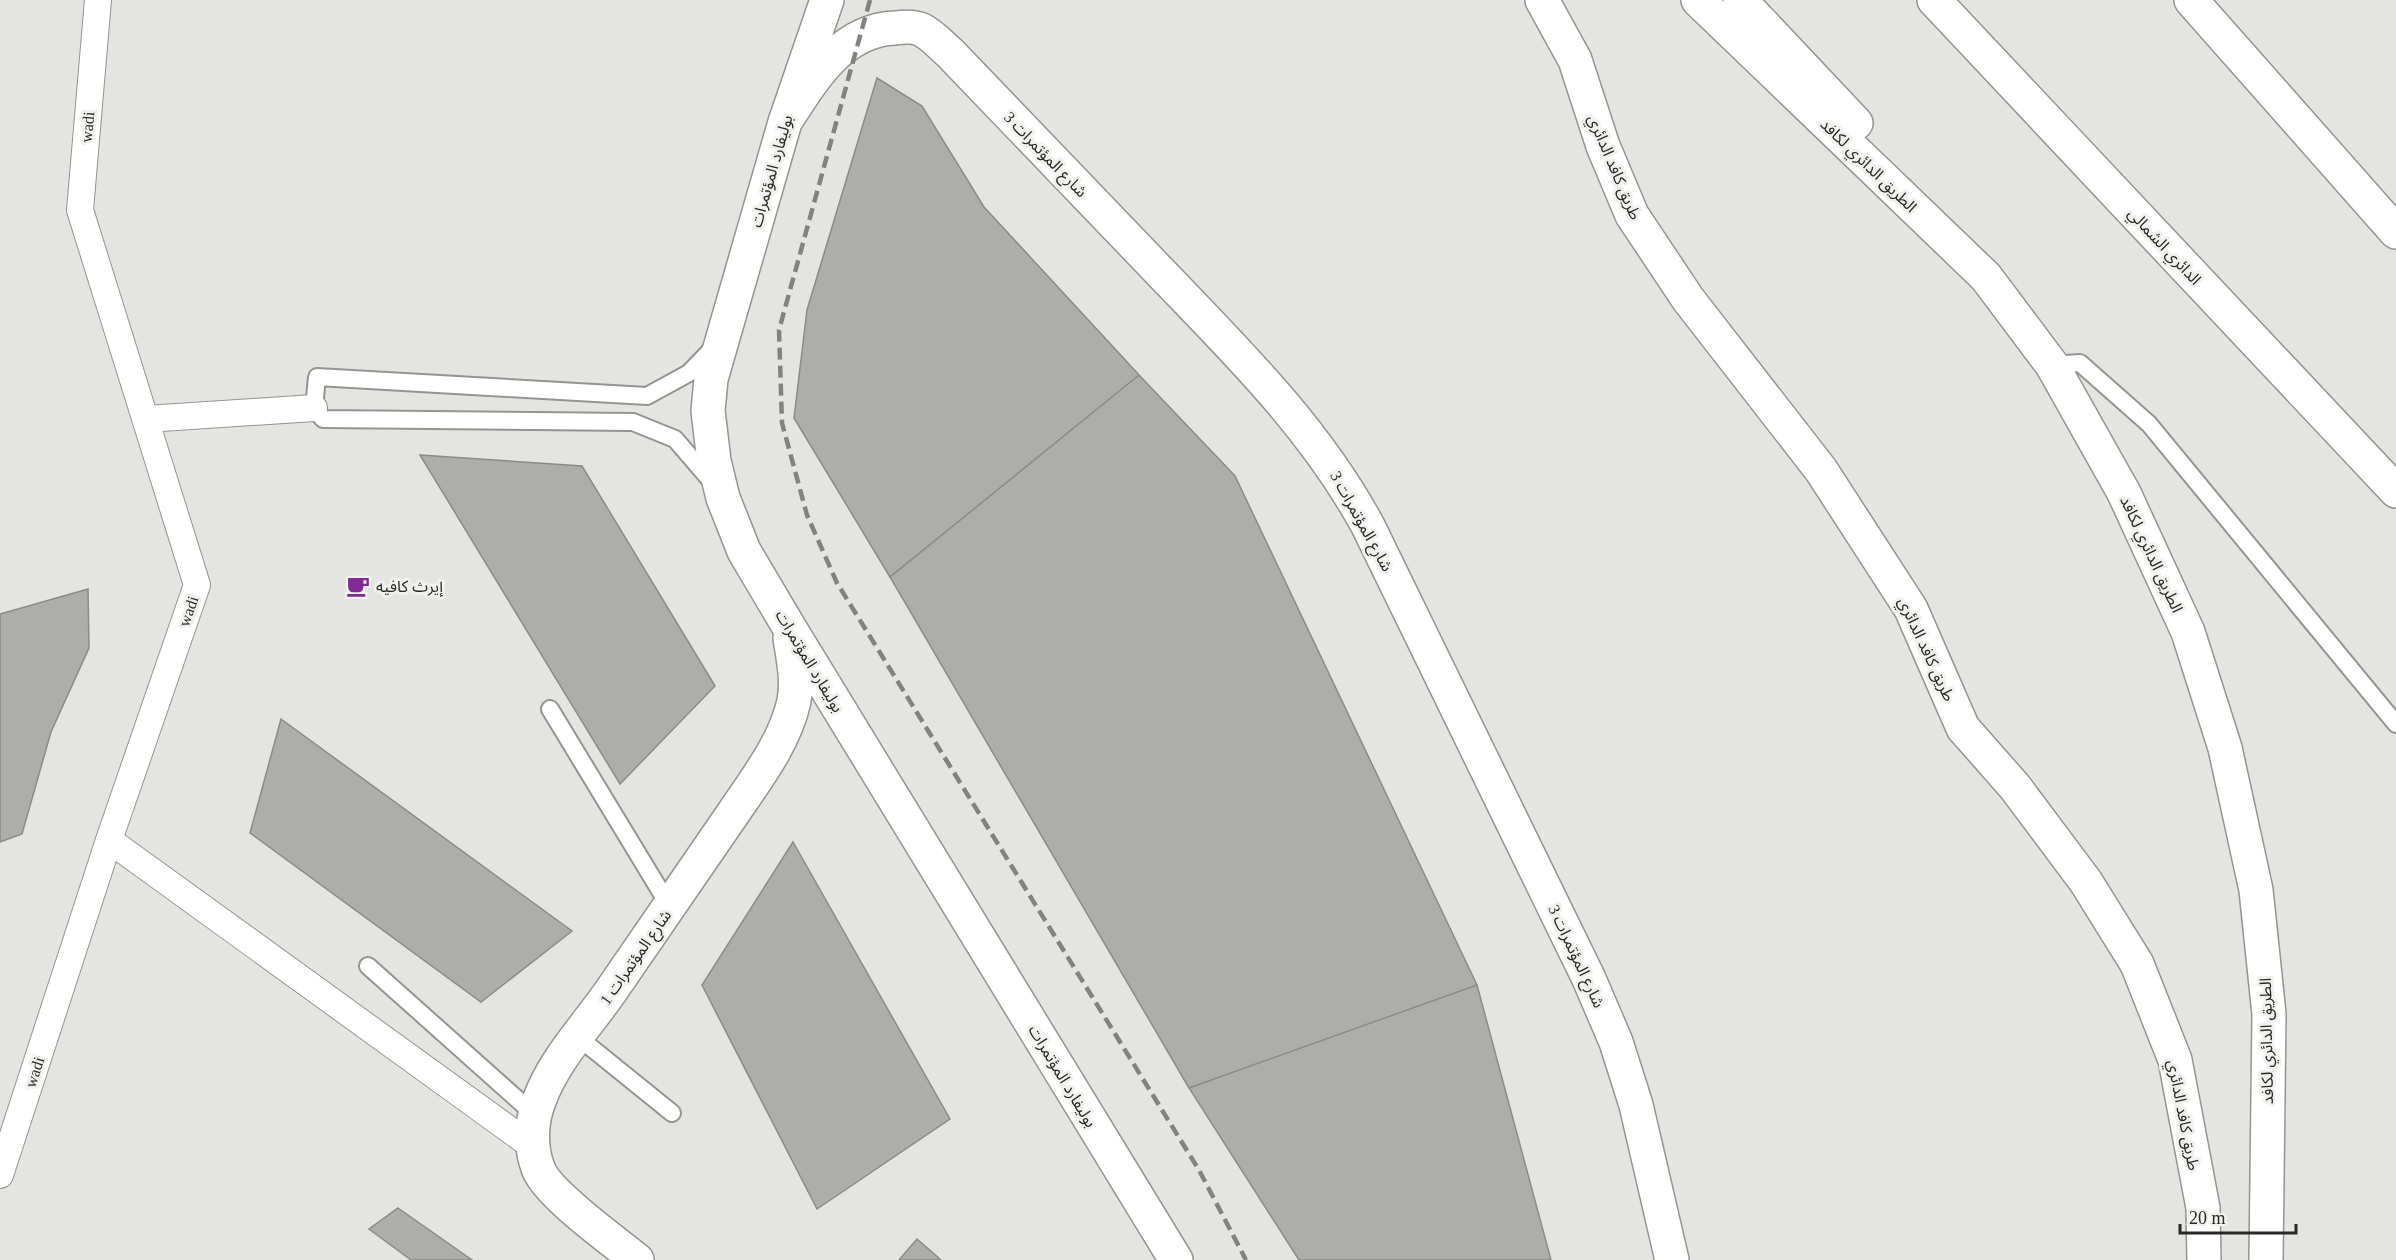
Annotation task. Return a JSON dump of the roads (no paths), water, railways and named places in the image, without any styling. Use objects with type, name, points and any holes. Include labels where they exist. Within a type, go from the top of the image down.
[{"type":"main road","name":"بوليفارد المؤتمرات","points":[[827,0],[785,122],[711,379],[708,411],[714,460],[723,498],[744,551],[789,627],[1176,1260]]},
{"type":"main road","name":"طريق كافد الدائري","points":[[1542,0],[1575,60],[1603,146],[1632,214],[1689,299],[1821,470],[1911,609],[1963,728],[2015,787],[2086,882],[2137,963],[2175,1060],[2203,1208],[2205,1260]]},
{"type":"main road","name":"الطريق الدائري لكافد","points":[[1698,0],[1986,277],[2052,364],[2124,493],[2188,632],[2225,748],[2256,890],[2269,1014],[2266,1260]]},
{"type":"main road","points":[[1740,0],[1899,168],[1986,277]]},
{"type":"main road","name":"الدائري الشمالي","points":[[1934,0],[2396,491]]},
{"type":"main road","points":[[2191,0],[2396,232]]},
{"type":"main road","name":"شارع المؤتمرات 3","points":[[785,122],[818,71],[833,55],[860,36],[880,28],[905,27],[922,30],[950,53],[1226,340],[1301,423],[1338,474],[1368,526],[1616,1042],[1635,1105],[1671,1260]]},
{"type":"main road","name":"شارع المؤتمرات 1","points":[[533,1130],[549,1080],[670,908],[763,768],[787,722],[794,699],[795,671],[789,627]]},
{"type":"main road","points":[[533,1130],[538,1171],[552,1188],[637,1260]]},
{"type":"street","name":"wadi","points":[[0,1175],[109,840],[197,585],[80,210],[98,0]]},
{"type":"street","points":[[146,419],[314,408]]},
{"type":"street","points":[[109,840],[533,1130]]},
{"type":"lane","points":[[723,498],[700,467],[675,440],[633,422],[323,419],[314,408],[317,377],[647,396],[690,374],[712,349],[726,327]]},
{"type":"lane","points":[[2052,364],[2080,363],[2149,424],[2396,724]]},
{"type":"lane","points":[[550,709],[670,908]]},
{"type":"lane","points":[[368,966],[533,1130]]},
{"type":"lane","points":[[578,1037],[672,1113]]},
{"type":"railway","points":[[870,0],[779,330],[782,423],[807,515],[837,583],[1199,1170],[1246,1260]]},
{"type":"place","name":"إيرث كافيه","points":[[358,586]]}]
